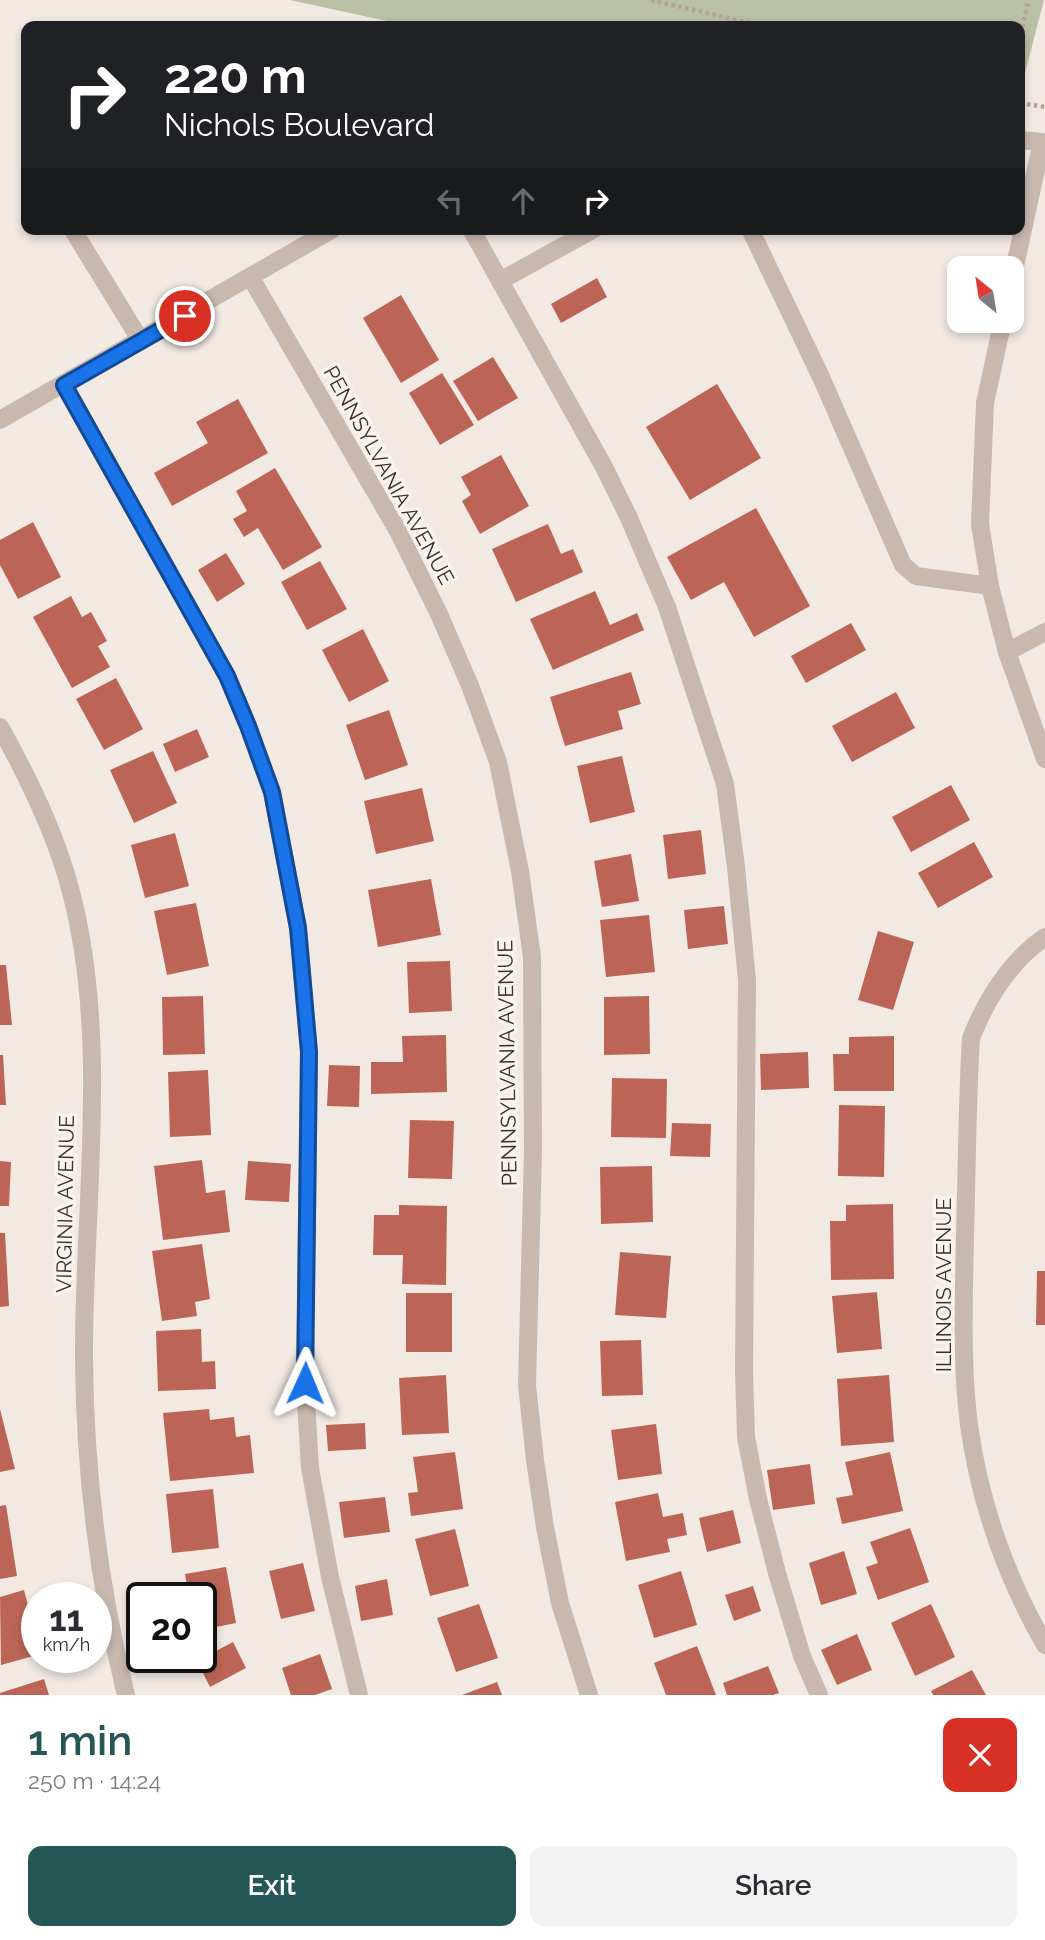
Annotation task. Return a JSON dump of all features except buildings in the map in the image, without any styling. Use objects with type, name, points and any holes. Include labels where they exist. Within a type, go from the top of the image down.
[{"type":"street","points":[[1025,139],[1043,136],[1025,220]]},
{"type":"street","points":[[76,235],[141,341]]},
{"type":"street","points":[[0,420],[323,235]]},
{"type":"street","points":[[474,235],[604,467],[629,518],[667,607],[725,784],[747,980],[744,1371],[746,1437],[758,1499],[781,1585],[802,1656],[818,1695]]},
{"type":"street","points":[[500,281],[583,235]]},
{"type":"street","points":[[753,235],[821,377],[903,565],[916,576],[990,586]]},
{"type":"street","points":[[1017,256],[1022,235]]},
{"type":"street","name":"PENNSYLVANIA AVENUE","points":[[251,278],[398,531],[439,614],[471,688],[498,762],[520,871],[532,957],[533,1151],[527,1385],[547,1540],[560,1603],[589,1695]]},
{"type":"street","points":[[1000,333],[985,403],[980,524],[990,586],[1007,652],[1045,759]]},
{"type":"street","points":[[64,385],[227,676],[272,792],[298,928],[309,1052],[305,1383],[310,1468],[330,1577],[359,1695]]},
{"type":"street","points":[[1007,652],[1045,632]]},
{"type":"street","name":"VIRGINIA AVENUE","points":[[0,727],[24,770],[50,828],[71,892],[84,961],[92,1057],[84,1362],[92,1497],[111,1636],[126,1695]]},
{"type":"street","name":"ILLINOIS AVENUE","points":[[1045,937],[1032,946],[1005,974],[983,1007],[971,1038],[964,1344],[969,1424],[980,1487],[999,1550],[1024,1609],[1045,1645]]},
{"type":"path","points":[[651,0],[741,21]]},
{"type":"path","points":[[1023,21],[1029,0]]},
{"type":"path","points":[[1025,104],[1045,107]]},
{"type":"green space","points":[[290,0],[1044,0],[1025,73],[1025,21],[387,21]]},
{"type":"route","points":[[185,316],[64,385],[227,676],[272,792],[298,928],[309,1052],[305,1383]]}]
